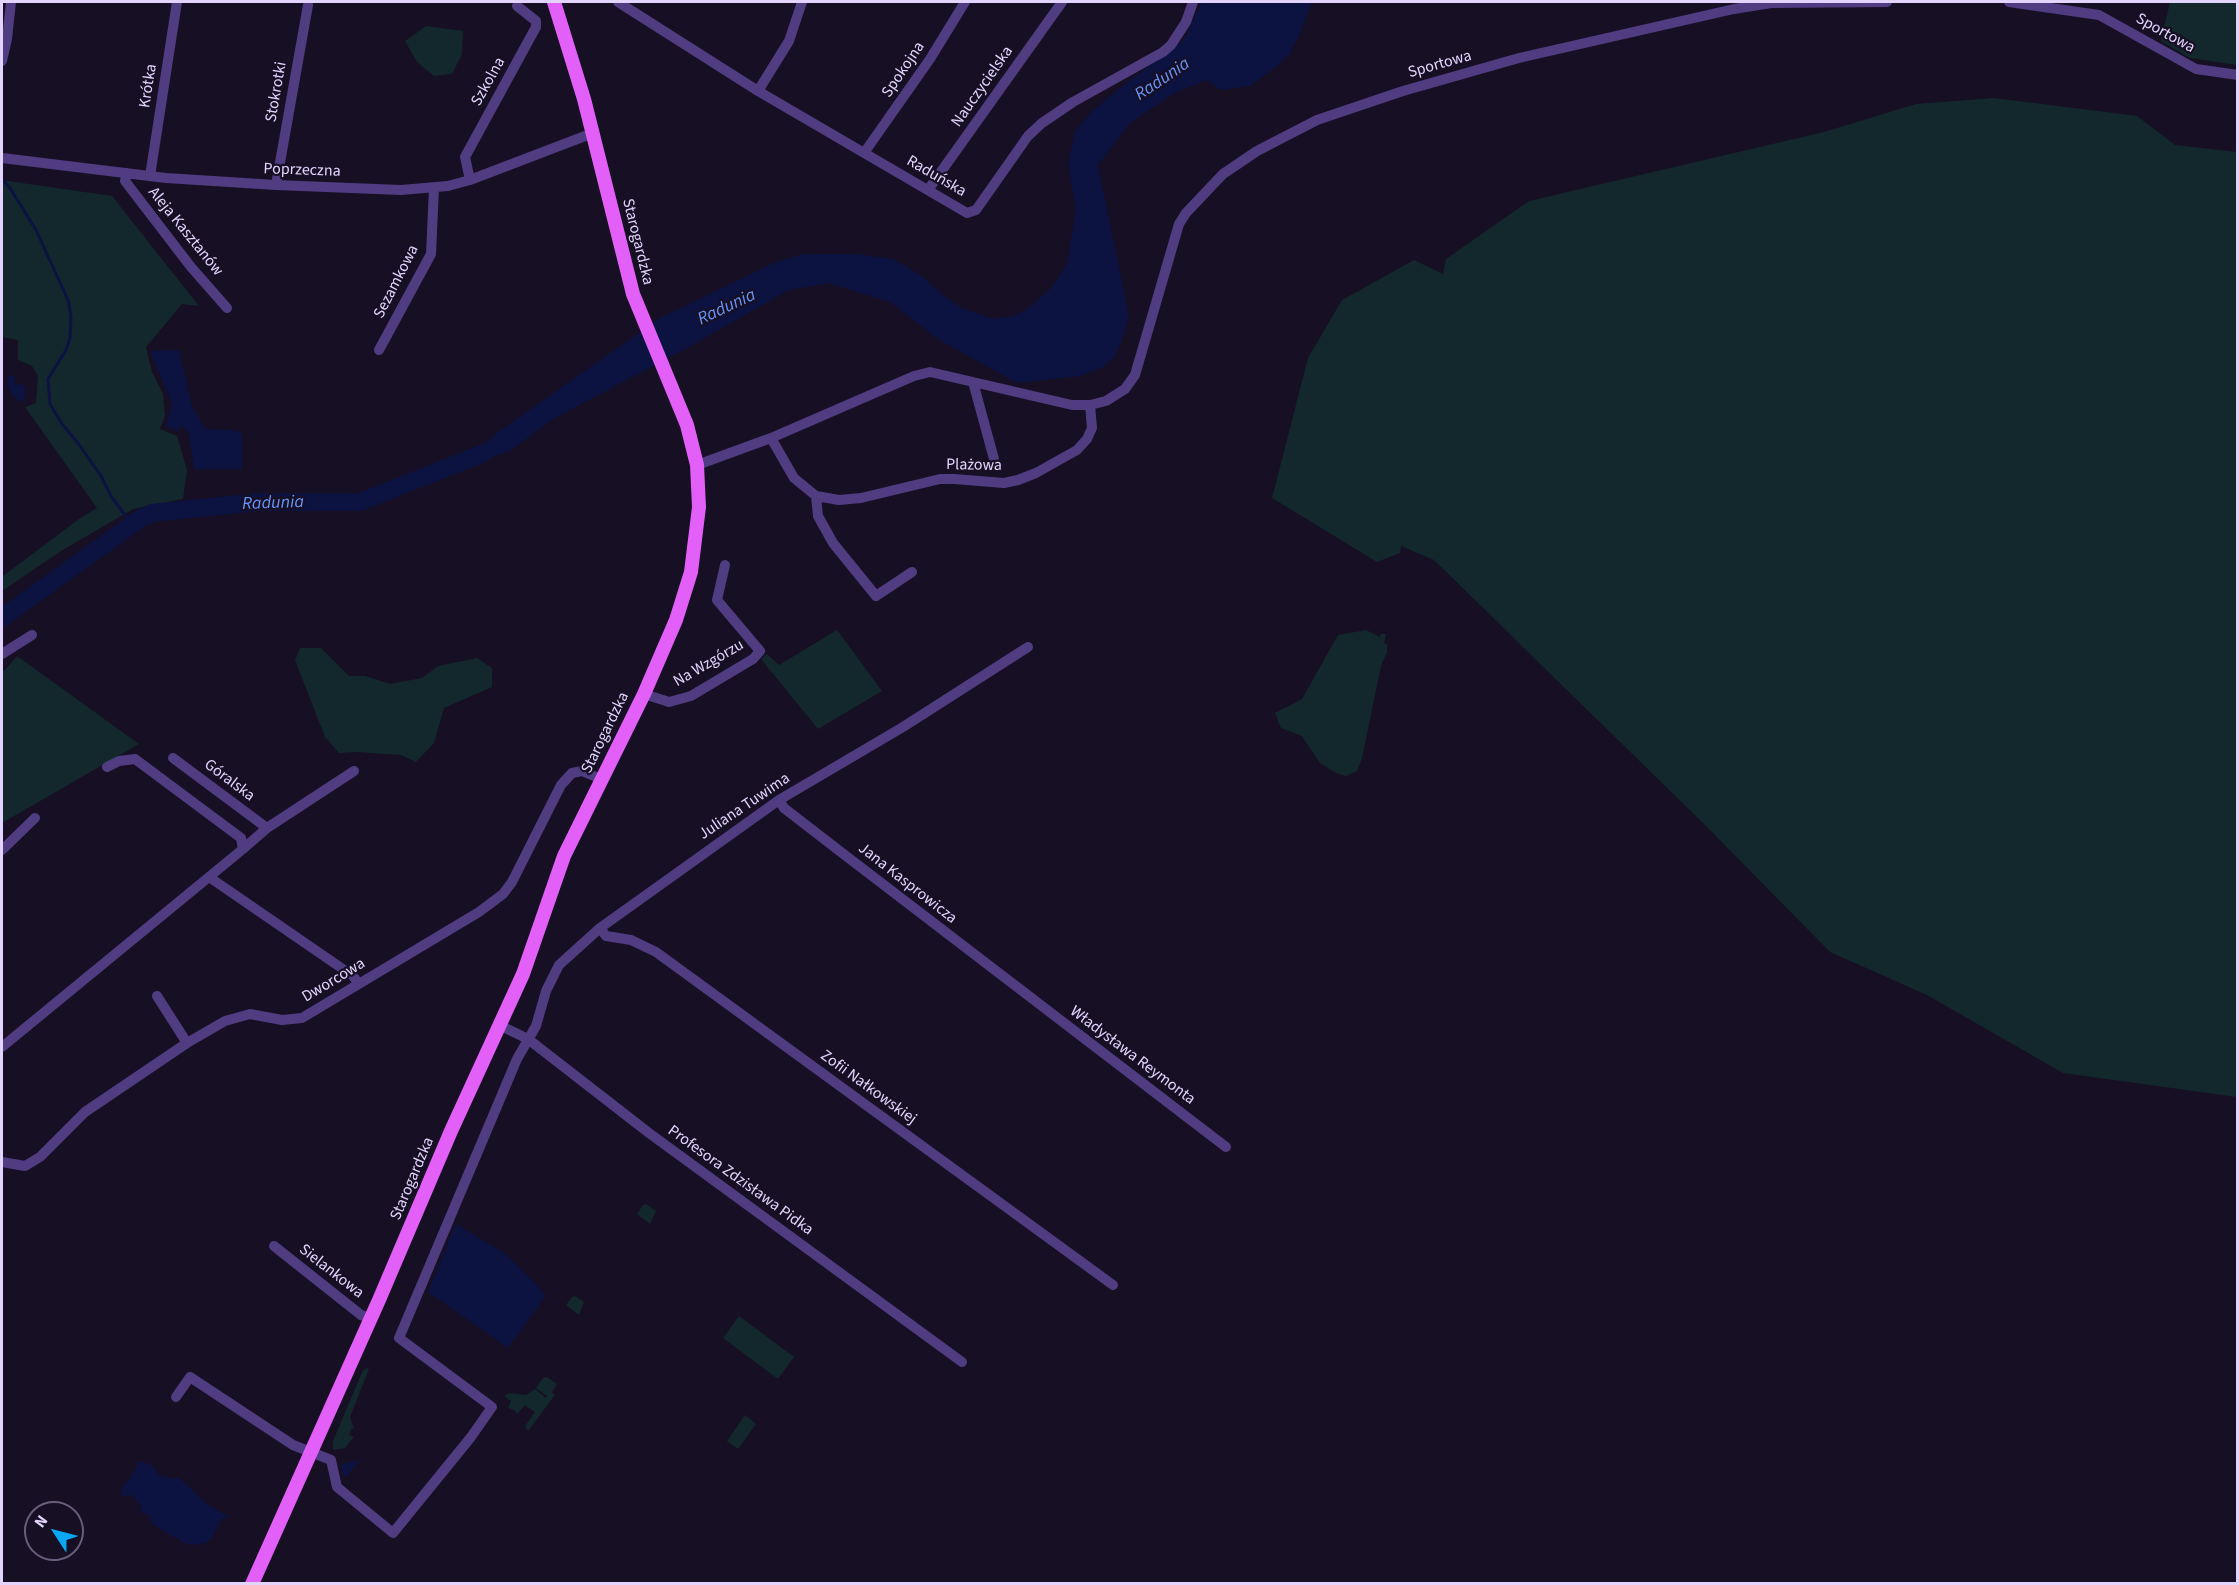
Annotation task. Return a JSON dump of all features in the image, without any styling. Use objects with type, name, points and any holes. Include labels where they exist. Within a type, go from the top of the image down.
[{"type":"main road","name":"Starogardzka","points":[[252,1584],[371,1319],[451,1131],[523,974],[564,856],[644,694],[676,620],[691,572],[698,529],[697,465],[687,424],[628,279],[592,133],[554,2]]},
{"type":"street","points":[[2,61],[8,39],[10,2]]},
{"type":"street","name":"Krótka","points":[[150,176],[177,2]]},
{"type":"street","name":"Raduńska","points":[[618,2],[758,91],[967,213],[976,210],[1028,136],[1041,123],[1073,102],[1163,52],[1177,37],[1186,22],[1193,2]]},
{"type":"street","points":[[758,91],[789,41],[802,2]]},
{"type":"street","name":"Spokojna","points":[[864,153],[930,59],[965,2]]},
{"type":"street","name":"Nauczycielska","points":[[928,190],[1062,2]]},
{"type":"street","name":"Sportowa","points":[[1090,405],[1106,401],[1125,390],[1135,375],[1182,218],[1217,178],[1257,151],[1309,123],[1402,91],[1519,58],[1734,9],[1771,3],[1887,2]]},
{"type":"street","name":"Sportowa","points":[[2009,2],[2099,15],[2196,69],[2238,75]]},
{"type":"street","name":"Stokrotki","points":[[276,185],[308,5]]},
{"type":"street","name":"Szkolna","points":[[470,180],[465,157],[536,27],[536,21],[517,6]]},
{"type":"street","name":"Poprzeczna","points":[[2,158],[150,176],[276,185],[401,190],[434,188],[470,180],[592,133]]},
{"type":"street","name":"Aleja Kasztanów","points":[[127,173],[125,181],[191,267],[227,308]]},
{"type":"street","name":"Sezamkowa","points":[[379,350],[431,254],[434,188]]},
{"type":"street","points":[[697,465],[771,438],[914,376],[930,372],[1072,405],[1090,405]]},
{"type":"street","name":"Plażowa","points":[[973,382],[994,459]]},
{"type":"street","name":"Plażowa","points":[[816,496],[839,500],[861,498],[940,479],[954,478],[1004,483],[1018,480],[1077,450],[1087,439],[1092,428],[1090,405]]},
{"type":"street","points":[[771,438],[794,478],[816,496],[818,516],[833,543],[876,596],[912,572]]},
{"type":"street","name":"Na Wzgórzu","points":[[644,694],[669,702],[691,696],[753,658],[760,651],[717,600],[725,565]]},
{"type":"street","points":[[2,654],[32,635]]},
{"type":"street","name":"Juliana Tuwima","points":[[312,1451],[331,1460],[337,1486],[393,1533],[471,1437],[492,1407],[399,1338],[517,1059],[536,1026],[550,981],[559,964],[600,928],[779,800],[903,727],[1028,647]]},
{"type":"street","name":"Góralska","points":[[173,758],[267,828]]},
{"type":"street","points":[[107,767],[118,761],[135,759],[241,838],[243,849]]},
{"type":"street","points":[[2,1047],[267,828],[354,771]]},
{"type":"street","name":"Dworcowa","points":[[2,1162],[25,1166],[40,1157],[85,1112],[187,1043],[225,1021],[250,1014],[282,1020],[302,1018],[494,902],[512,882],[561,785],[572,773],[582,771],[601,780]]},
{"type":"street","name":"Jana Kasprowicza","points":[[779,800],[784,808],[1020,990]]},
{"type":"street","points":[[2,850],[35,818]]},
{"type":"street","points":[[209,877],[353,976],[359,984]]},
{"type":"street","name":"Zofii Nałkowskiej","points":[[600,928],[606,936],[631,940],[656,952],[1113,1285]]},
{"type":"street","name":"Władysława Reymonta","points":[[1020,990],[1226,1147]]},
{"type":"street","points":[[157,996],[187,1043]]},
{"type":"street","name":"Profesora Zdzisława Pidka","points":[[499,1026],[528,1039],[658,1139],[962,1362]]},
{"type":"street","name":"Sielankowa","points":[[274,1246],[361,1315],[371,1319]]},
{"type":"street","points":[[177,1397],[190,1377],[293,1445],[312,1451]]},
{"type":"green space","points":[[2170,2],[2237,2],[2237,65],[2190,58],[2161,41]]},
{"type":"green space","points":[[426,26],[463,31],[462,54],[452,74],[434,76],[417,62],[405,41]]},
{"type":"green space","points":[[1994,98],[2137,116],[2175,145],[2237,152],[2237,1097],[2063,1073],[1927,995],[1830,952],[1705,825],[1434,560],[1401,546],[1400,553],[1377,562],[1272,498],[1308,358],[1342,300],[1414,260],[1443,274],[1446,259],[1529,201],[1824,132],[1916,104]]},
{"type":"green space","points":[[2,182],[112,196],[199,306],[182,304],[146,347],[152,372],[163,394],[165,415],[160,429],[177,436],[187,470],[183,499],[133,509],[61,551],[2,591],[2,576],[97,508],[25,407],[36,403],[38,376],[32,366],[18,360],[18,340],[2,337]]},
{"type":"green space","points":[[837,630],[882,691],[818,729],[761,659],[767,654],[779,665]]},
{"type":"green space","points":[[1366,630],[1380,637],[1381,634],[1386,634],[1384,643],[1387,644],[1387,652],[1381,666],[1362,758],[1357,771],[1346,776],[1320,763],[1302,736],[1281,728],[1275,713],[1302,699],[1338,635]]},
{"type":"green space","points":[[300,648],[321,648],[349,676],[365,676],[390,684],[422,678],[438,666],[477,658],[492,668],[492,687],[444,708],[434,743],[416,762],[401,755],[339,753],[325,737],[295,660]]},
{"type":"green space","points":[[17,656],[139,744],[2,823],[2,671]]},
{"type":"green space","points":[[646,1204],[656,1211],[650,1224],[637,1214]]},
{"type":"green space","points":[[575,1296],[584,1302],[579,1315],[566,1305]]},
{"type":"green space","points":[[739,1316],[794,1357],[778,1379],[723,1338]]},
{"type":"green space","points":[[369,1369],[350,1417],[354,1429],[352,1428],[349,1435],[354,1437],[345,1448],[333,1450],[333,1441],[363,1370]]},
{"type":"green space","points":[[547,1377],[557,1384],[552,1392],[555,1395],[528,1431],[525,1426],[535,1412],[525,1405],[517,1414],[508,1408],[511,1401],[504,1396],[509,1393],[526,1395],[535,1389],[546,1398],[547,1396],[536,1388],[543,1378]]},
{"type":"green space","points":[[745,1415],[756,1424],[738,1449],[727,1441]]},
{"type":"water","points":[[1202,2],[1312,2],[1289,55],[1276,67],[1250,86],[1222,90],[1206,80],[1173,94],[1130,123],[1098,165],[1129,316],[1114,358],[1103,367],[1081,376],[1017,383],[938,339],[890,302],[829,283],[789,290],[687,348],[553,419],[510,451],[448,472],[501,430],[660,318],[776,262],[803,254],[857,254],[893,259],[919,274],[962,308],[994,319],[1014,316],[1030,307],[1052,287],[1067,264],[1076,209],[1068,165],[1075,131],[1092,111],[1184,40]]},
{"type":"water","points":[[179,350],[191,403],[205,429],[234,430],[242,434],[242,469],[194,469],[189,433],[181,425],[178,431],[166,426],[172,403],[150,351]]},
{"type":"water","points":[[12,375],[15,378],[15,385],[23,384],[25,387],[25,397],[21,403],[11,393],[8,386],[8,376]]},
{"type":"water","points":[[456,1224],[506,1254],[546,1296],[508,1348],[428,1292]]},
{"type":"water","points":[[360,1460],[346,1477],[343,1474],[341,1464]]},
{"type":"water","points":[[139,1461],[152,1465],[159,1475],[174,1479],[178,1477],[207,1504],[229,1517],[221,1520],[207,1543],[191,1545],[182,1542],[152,1524],[150,1516],[140,1512],[141,1507],[132,1495],[122,1496],[123,1485],[130,1479]]},
{"type":"waterway","points":[[2,179],[36,230],[68,300],[71,316],[70,338],[66,350],[48,379],[50,404],[101,476],[111,496],[132,525]]},
{"type":"waterway","name":"Radunia","points":[[2,618],[141,518],[152,513],[258,502],[360,502],[484,453]]}]
